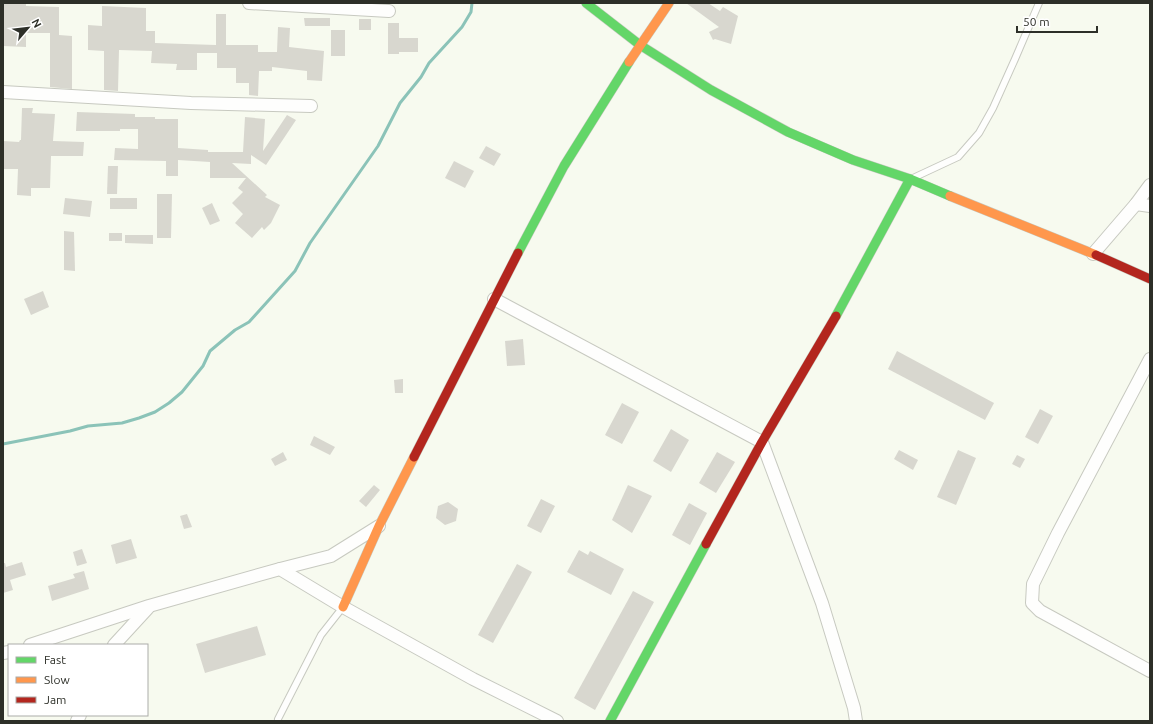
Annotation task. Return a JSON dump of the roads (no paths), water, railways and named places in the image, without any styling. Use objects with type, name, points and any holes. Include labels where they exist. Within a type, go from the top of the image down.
[{"type":"street","points":[[249,3],[389,11]]},
{"type":"street","points":[[586,3],[640,45],[711,90],[788,132],[852,160],[910,179],[1150,279]]},
{"type":"street","points":[[343,607],[379,526],[494,299],[564,166],[640,45],[669,3]]},
{"type":"street","points":[[3,92],[191,103],[311,106]]},
{"type":"street","points":[[610,721],[762,442],[827,332],[910,179]]},
{"type":"street","points":[[1093,254],[1136,204],[1150,185]]},
{"type":"street","points":[[1136,204],[1150,206]]},
{"type":"street","points":[[494,299],[762,442],[822,603],[854,708],[856,721]]},
{"type":"street","points":[[1150,359],[1058,533],[1033,584],[1032,603],[1040,612],[1150,671]]},
{"type":"street","points":[[33,644],[150,606],[330,556],[379,526]]},
{"type":"street","points":[[280,569],[343,607],[473,679],[557,721]]},
{"type":"street","points":[[115,644],[150,606]]},
{"type":"lane","points":[[910,179],[958,156],[979,133],[1006,80],[1039,3]]},
{"type":"lane","points":[[278,719],[321,635],[343,607]]},
{"type":"waterway","points":[[3,444],[88,426],[122,423],[155,412],[182,392],[203,366],[210,351],[235,330],[249,322],[295,271],[310,243],[378,146],[400,103],[421,77],[429,63],[462,27],[471,12],[472,3]]}]
